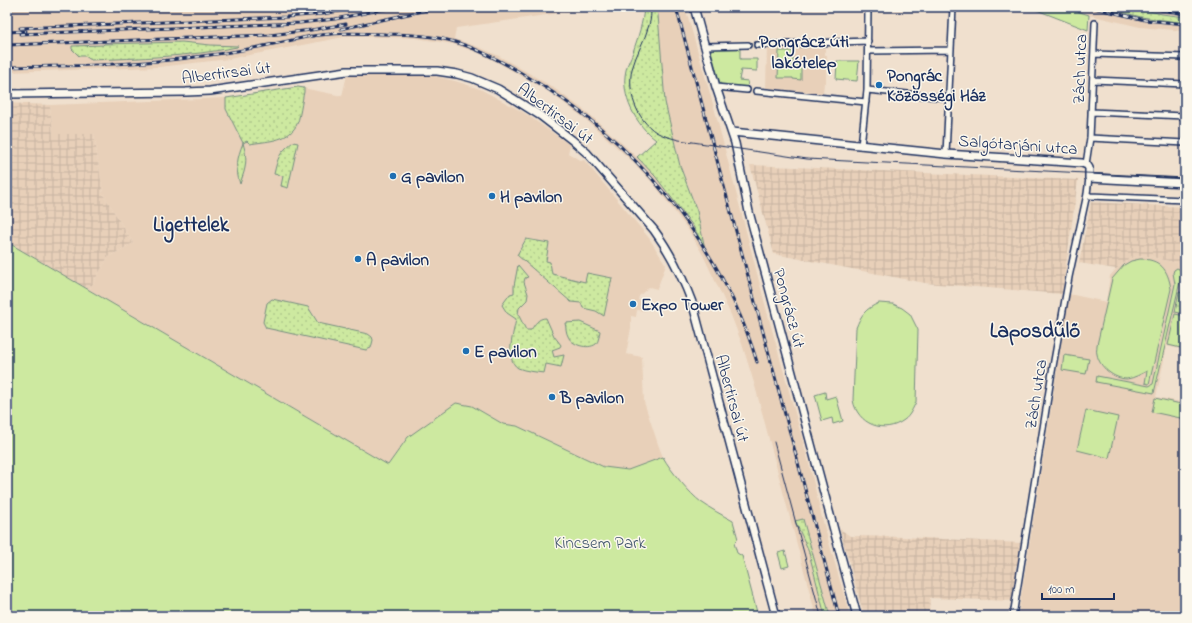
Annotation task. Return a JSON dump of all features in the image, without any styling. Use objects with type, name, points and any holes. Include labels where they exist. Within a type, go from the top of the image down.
[{"type":"street","name":"Pongrácz út","points":[[694,7],[716,87],[732,132],[749,212],[857,616]]},
{"type":"street","points":[[861,146],[867,90],[868,7]]},
{"type":"street","points":[[946,154],[952,7]]},
{"type":"street","name":"Zách utca","points":[[1086,164],[1090,138],[1095,24]]},
{"type":"street","points":[[757,45],[868,41]]},
{"type":"street","points":[[705,46],[748,45]]},
{"type":"street","points":[[868,51],[951,50]]},
{"type":"street","points":[[1094,54],[1185,57]]},
{"type":"street","name":"Albertirsai út","points":[[7,94],[186,92],[224,89],[346,70],[437,71],[457,74],[485,83],[498,89],[541,116],[587,153],[654,230],[681,274],[693,305],[776,616]]},
{"type":"street","points":[[1093,80],[1185,84]]},
{"type":"street","points":[[716,87],[747,90]]},
{"type":"street","points":[[867,90],[948,98]]},
{"type":"street","points":[[756,91],[866,102]]},
{"type":"street","points":[[1091,112],[1185,116]]},
{"type":"street","name":"Salgótarjáni utca","points":[[732,132],[946,154],[1028,158],[1086,164],[1089,168],[1088,178],[1185,183]]},
{"type":"street","points":[[1090,138],[1185,142]]},
{"type":"street","name":"Zách utca","points":[[1013,616],[1052,372],[1088,178]]},
{"type":"street","points":[[1086,194],[1090,196],[1185,200]]},
{"type":"shaded area","points":[[7,7],[601,7],[456,28],[454,39],[499,56],[551,86],[588,113],[637,157],[655,176],[693,226],[704,247],[697,211],[680,166],[665,102],[658,15],[656,7],[685,7],[715,111],[766,308],[809,463],[822,518],[850,616],[830,616],[803,519],[796,521],[808,549],[825,616],[816,616],[755,386],[742,344],[731,315],[703,255],[689,231],[654,184],[633,162],[584,118],[548,91],[479,53],[453,44],[415,38],[349,36],[229,59],[159,67],[7,72]]},
{"type":"shaded area","points":[[1064,7],[1101,7],[1141,17],[1185,23],[1185,31],[1140,27],[1089,15]]},
{"type":"shaded area","points":[[1132,7],[1185,8],[1185,17],[1162,14]]},
{"type":"shaded area","points":[[825,45],[825,55],[827,55],[826,83],[824,83],[823,93],[766,88],[767,47]]},
{"type":"shaded area","points":[[347,75],[434,76],[480,89],[523,112],[570,145],[568,153],[581,161],[584,160],[649,238],[666,265],[657,289],[649,287],[639,296],[638,300],[647,302],[646,311],[637,310],[636,317],[631,316],[631,328],[626,354],[642,357],[644,402],[663,457],[628,470],[604,467],[517,426],[503,424],[472,406],[408,437],[388,465],[89,290],[108,257],[133,243],[103,194],[94,134],[53,134],[50,105],[226,98],[298,87],[342,96]]},
{"type":"shaded area","points":[[7,103],[50,105],[53,134],[94,134],[103,194],[133,243],[108,257],[89,290],[7,242]]},
{"type":"shaded area","points":[[750,165],[1078,180],[1062,294],[925,283],[774,254]]},
{"type":"shaded area","points":[[1091,202],[1185,207],[1185,265],[1144,255],[1131,258],[1116,269],[1079,263]]},
{"type":"shaded area","points":[[1144,255],[1185,265],[1179,292],[1185,293],[1185,350],[1167,346],[1156,397],[1185,403],[1185,616],[1018,616],[1069,294],[1106,302],[1110,276],[1116,269],[1131,258]]},
{"type":"shaded area","points":[[840,529],[850,536],[905,537],[1020,543],[1018,565],[1016,565],[1015,571],[1017,571],[1013,601],[930,598],[929,616],[864,616]]},
{"type":"green space","points":[[644,7],[656,7],[658,15],[665,102],[680,166],[697,211],[705,249],[693,226],[655,176],[637,157],[656,140],[636,118],[631,109],[625,90],[627,68],[643,19]]},
{"type":"green space","points":[[1029,7],[1064,7],[1089,15],[1088,30]]},
{"type":"green space","points":[[1101,7],[1132,7],[1162,14],[1185,17],[1185,23],[1141,17]]},
{"type":"green space","points":[[182,42],[238,46],[182,55],[91,60],[85,56],[79,56],[72,49],[72,46]]},
{"type":"green space","points":[[710,47],[740,47],[740,59],[757,59],[757,71],[741,70],[739,80],[748,81],[747,89],[721,87]]},
{"type":"green space","points":[[779,51],[793,51],[793,64],[801,64],[801,80],[793,78],[778,78]]},
{"type":"green space","points":[[837,61],[859,61],[857,81],[836,79]]},
{"type":"green space","points":[[298,87],[304,88],[299,119],[292,131],[275,140],[250,144],[247,141],[243,143],[226,109],[226,98]]},
{"type":"green space","points":[[293,142],[298,143],[288,188],[281,186],[283,176],[274,174],[280,156]]},
{"type":"green space","points":[[243,143],[246,164],[240,184],[237,164]]},
{"type":"green space","points":[[526,239],[549,243],[546,261],[550,262],[552,274],[585,282],[587,273],[612,278],[604,316],[596,311],[583,308],[581,303],[571,302],[517,255]]},
{"type":"green space","name":"Kincsem Park","points":[[7,242],[388,465],[408,437],[456,403],[472,406],[503,424],[517,426],[604,467],[628,470],[663,457],[675,475],[696,498],[733,521],[738,539],[734,543],[737,553],[742,556],[758,616],[7,616]]},
{"type":"green space","points":[[1147,259],[1162,266],[1168,276],[1171,289],[1149,384],[1145,383],[1147,371],[1127,379],[1112,375],[1104,368],[1098,359],[1097,352],[1097,345],[1112,279],[1124,265],[1131,261]]},
{"type":"green space","points":[[518,265],[528,277],[525,278],[524,282],[528,294],[527,300],[519,308],[518,314],[526,330],[531,330],[539,320],[546,318],[554,336],[561,345],[560,347],[552,350],[554,357],[564,355],[561,367],[546,364],[544,373],[527,371],[518,368],[514,364],[512,358],[511,345],[516,319],[507,313],[502,305],[510,294],[514,293]]},
{"type":"green space","points":[[1177,268],[1181,270],[1182,273],[1154,393],[1096,382],[1097,376],[1149,386],[1153,384],[1175,284],[1173,273]]},
{"type":"green space","points":[[1179,292],[1185,293],[1185,314],[1175,312]]},
{"type":"green space","points":[[272,299],[308,307],[318,323],[368,334],[373,340],[371,348],[366,350],[266,328],[263,322],[267,303]]},
{"type":"green space","points":[[879,303],[893,304],[902,308],[910,314],[918,330],[916,402],[911,412],[904,420],[888,427],[872,425],[866,421],[860,415],[853,400],[856,328],[864,313]]},
{"type":"green space","points":[[1175,314],[1185,316],[1185,349],[1168,345]]},
{"type":"green space","points":[[580,322],[600,331],[598,340],[593,346],[580,346],[570,339],[565,323]]},
{"type":"green space","points":[[1064,355],[1089,359],[1086,374],[1062,370]]},
{"type":"green space","points":[[825,392],[826,399],[836,396],[843,421],[833,424],[832,418],[822,421],[815,395]]},
{"type":"green space","points":[[1155,398],[1185,405],[1185,419],[1152,412]]},
{"type":"green space","points":[[1086,410],[1118,417],[1109,458],[1077,450]]},
{"type":"green space","points":[[803,519],[830,616],[825,616],[808,549],[795,521]]},
{"type":"green space","points":[[785,551],[789,566],[782,568],[778,553]]},
{"type":"tram line","points":[[651,7],[650,23],[632,69],[632,95],[638,112],[643,120],[656,132],[667,137],[807,159],[1185,178]]},
{"type":"tram line","points":[[774,442],[821,616]]},
{"type":"railway","points":[[20,28],[286,17],[323,14],[361,7]]},
{"type":"railway","points":[[20,34],[300,23],[335,19],[395,7]]},
{"type":"railway","points":[[341,29],[440,7]]},
{"type":"railway","points":[[676,7],[839,616]]},
{"type":"railway","points":[[1090,7],[1145,20],[1185,24]]},
{"type":"railway","points":[[1145,7],[1185,14]]},
{"type":"railway","points":[[7,45],[270,35],[346,24]]},
{"type":"railway","points":[[7,32],[26,31]]},
{"type":"railway","points":[[307,37],[317,35],[366,33],[429,36],[446,40],[473,48],[498,60],[563,99],[600,128],[635,161],[667,196],[696,235],[720,275],[741,318],[757,362]]},
{"type":"railway","points":[[7,67],[160,61],[261,47],[311,36]]},
{"type":"place","name":"Pongrác Közösségi Ház","points":[[879,85]]},
{"type":"place","name":"G pavilon","points":[[393,176]]},
{"type":"place","name":"H pavilon","points":[[492,196]]},
{"type":"place","name":"A pavilon","points":[[358,259]]},
{"type":"place","name":"Expo Tower","points":[[633,304]]},
{"type":"place","name":"E pavilon","points":[[466,351]]},
{"type":"place","name":"B pavilon","points":[[552,397]]},
{"type":"district","name":"Pongrácz úti lakótelep","points":[[804,51]]},
{"type":"district","name":"Ligettelek","points":[[191,224]]},
{"type":"district","name":"Laposdűlő","points":[[1035,330]]}]
